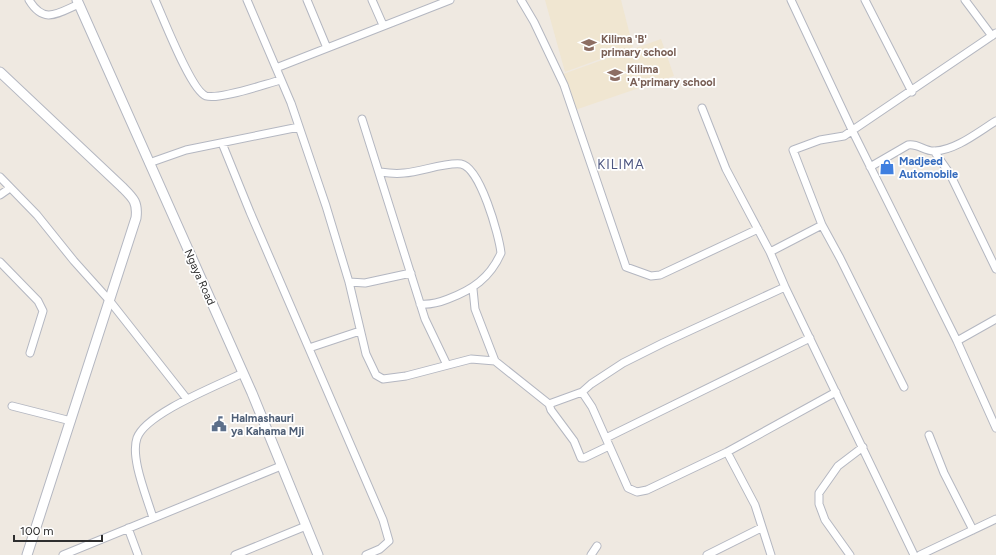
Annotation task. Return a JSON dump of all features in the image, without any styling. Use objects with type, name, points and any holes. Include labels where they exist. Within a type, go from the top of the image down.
[{"type":"street","points":[[29,0],[33,7],[45,16],[50,16],[78,2]]},
{"type":"street","points":[[155,0],[188,74],[201,94],[208,96],[224,95],[280,80]]},
{"type":"street","points":[[247,0],[299,127],[326,206],[349,282],[360,331],[370,366],[376,375],[383,379],[423,373],[471,359],[495,361]]},
{"type":"street","points":[[307,0],[327,48]]},
{"type":"street","points":[[372,0],[383,25]]},
{"type":"street","points":[[276,68],[450,0]]},
{"type":"street","points":[[521,0],[534,22],[564,86],[626,267],[651,276],[660,275],[758,229]]},
{"type":"street","points":[[791,0],[852,132],[957,341],[996,428]]},
{"type":"street","points":[[865,0],[912,92]]},
{"type":"street","points":[[904,387],[822,225],[793,150],[820,140],[844,136],[852,132],[994,35],[964,0]]},
{"type":"street","name":"Ngaya Road","points":[[78,2],[243,373],[318,555]]},
{"type":"street","points":[[0,72],[122,187],[136,205],[136,218],[27,555]]},
{"type":"street","points":[[702,108],[726,168],[770,252],[785,287],[914,555]]},
{"type":"street","points":[[362,118],[420,304],[433,339],[447,366]]},
{"type":"street","points":[[934,152],[955,146],[996,121]]},
{"type":"street","points":[[149,162],[186,150],[299,127]]},
{"type":"street","points":[[222,143],[387,534],[389,541],[385,545],[366,555]]},
{"type":"street","points":[[870,167],[913,144],[934,152],[950,174],[996,269]]},
{"type":"street","points":[[380,172],[402,174],[455,164],[463,165],[470,169],[489,206],[501,253],[487,276],[473,289],[434,304],[420,304]]},
{"type":"street","points":[[0,177],[37,215],[74,261],[109,300],[187,399]]},
{"type":"street","points":[[0,195],[10,188]]},
{"type":"street","points":[[770,252],[822,225]]},
{"type":"street","points":[[0,262],[38,301],[43,311],[30,353]]},
{"type":"street","points":[[349,282],[365,283],[411,274]]},
{"type":"street","points":[[549,404],[582,392],[623,363],[785,287]]},
{"type":"street","points":[[473,289],[475,310],[495,361],[549,404],[551,410],[574,441],[581,458],[609,446]]},
{"type":"street","points":[[957,341],[996,319]]},
{"type":"street","points":[[309,348],[360,331]]},
{"type":"street","points":[[606,438],[810,338]]},
{"type":"street","points":[[153,518],[137,461],[137,438],[143,428],[166,411],[187,399],[243,373]]},
{"type":"street","points":[[582,392],[592,407],[628,488],[637,492],[647,490],[727,452],[836,392]]},
{"type":"street","points":[[12,406],[71,421]]},
{"type":"street","points":[[929,435],[944,473],[972,530]]},
{"type":"street","points":[[850,555],[825,520],[819,504],[819,493],[838,466],[862,447]]},
{"type":"street","points":[[727,452],[754,505],[771,555]]},
{"type":"street","points":[[63,555],[281,466]]},
{"type":"street","points":[[920,555],[996,519]]},
{"type":"street","points":[[235,555],[306,526]]},
{"type":"street","points":[[128,528],[138,555]]},
{"type":"street","points":[[707,555],[761,528]]},
{"type":"street","points":[[591,555],[597,546]]},
{"type":"shaded area","name":"Kilima 'B' primary school","points":[[545,0],[621,0],[633,47],[565,72]]},
{"type":"shaded area","points":[[661,39],[674,76],[575,110],[563,74]]},
{"type":"place","name":"Kilima 'B' primary school","points":[[589,45]]},
{"type":"place","name":"Kilima 'A'primary school","points":[[615,75]]},
{"type":"place","name":"Madjeed Automobile","points":[[887,167]]},
{"type":"place","name":"Halmashauri ya Kahama Mji","points":[[219,424]]},
{"type":"district","name":"KILIMA","points":[[621,164]]}]
